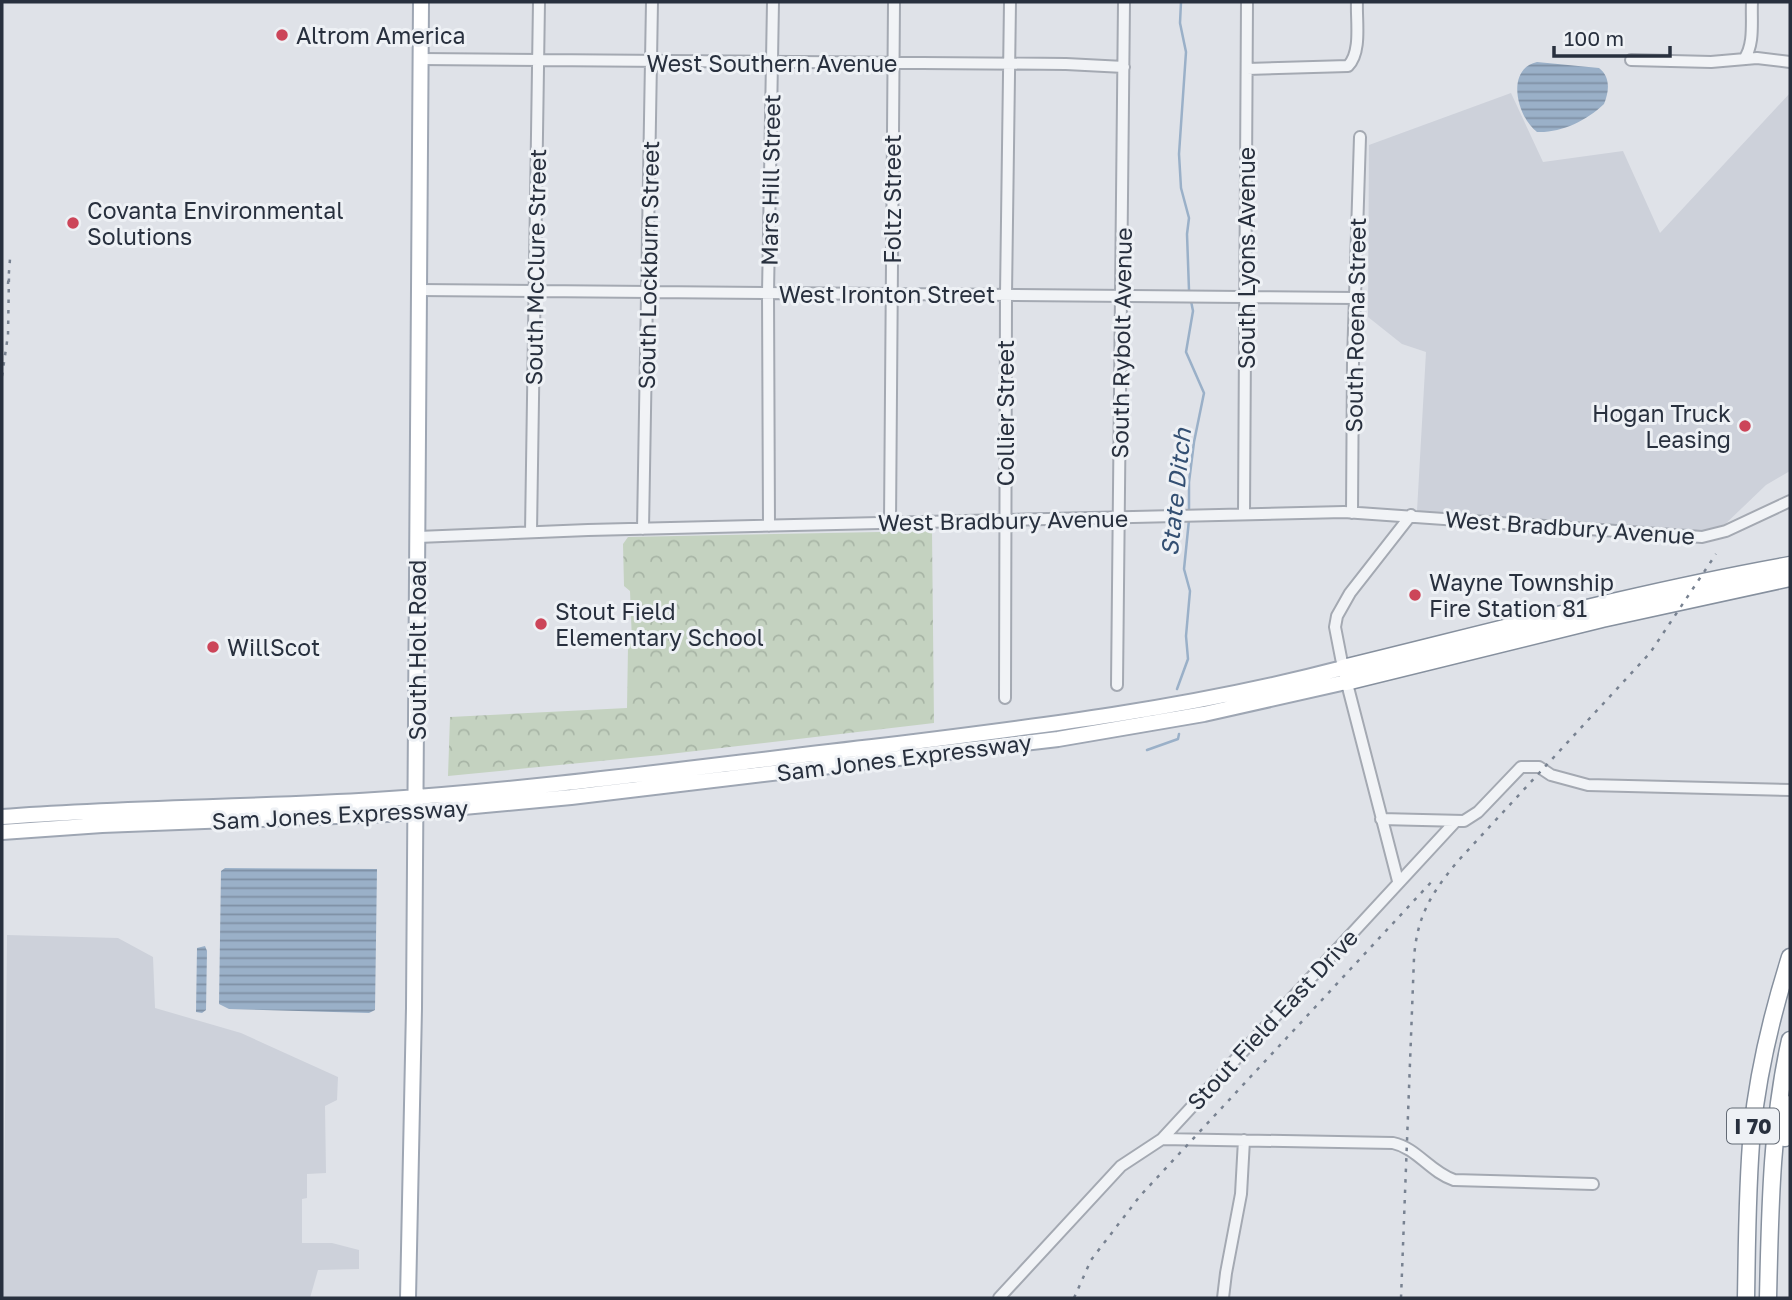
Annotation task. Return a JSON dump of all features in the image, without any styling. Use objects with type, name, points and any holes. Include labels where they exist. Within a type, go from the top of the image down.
[{"type":"highway","points":[[1730,576],[1790,556]]},
{"type":"highway","name":"Sam Jones Expressway","points":[[1344,675],[1618,600],[1790,565]]},
{"type":"highway","name":"Sam Jones Expressway","points":[[1344,675],[1790,578]]},
{"type":"highway","name":"I 70","points":[[1746,1298],[1750,1168],[1756,1100],[1769,1034],[1790,957]]},
{"type":"highway","name":"I 70","points":[[1768,1298],[1774,1145],[1790,1040]]},
{"type":"highway","points":[[1769,1252],[1790,1104]]},
{"type":"main road","name":"South Holt Road","points":[[408,1298],[418,537],[421,2]]},
{"type":"main road","name":"Sam Jones Expressway","points":[[2,832],[102,825],[308,818],[529,787],[1061,724],[1344,675]]},
{"type":"main road","name":"Sam Jones Expressway","points":[[2,817],[415,804]]},
{"type":"street","name":"South McClure Street","points":[[531,532],[539,2]]},
{"type":"street","name":"South Lockburn Street","points":[[643,529],[652,2]]},
{"type":"street","name":"Mars Hill Street","points":[[769,526],[768,293],[773,2]]},
{"type":"street","name":"Foltz Street","points":[[890,523],[894,2]]},
{"type":"street","name":"Collier Street","points":[[1005,698],[1010,2]]},
{"type":"street","name":"South Rybolt Avenue","points":[[1117,685],[1124,2]]},
{"type":"street","name":"South Lyons Avenue","points":[[1244,514],[1247,2]]},
{"type":"street","points":[[1247,69],[1333,68],[1350,64],[1356,49],[1357,2]]},
{"type":"street","points":[[1744,60],[1749,53],[1752,2]]},
{"type":"street","points":[[1631,60],[1711,62],[1758,58],[1790,62]]},
{"type":"street","name":"West Southern Avenue","points":[[421,59],[1010,63],[1124,67]]},
{"type":"street","name":"South Roena Street","points":[[1352,513],[1360,137]]},
{"type":"street","name":"West Ironton Street","points":[[419,290],[1355,298]]},
{"type":"street","name":"West Bradbury Avenue","points":[[418,537],[1005,519],[1352,513],[1702,537],[1726,531],[1790,501]]},
{"type":"street","points":[[1398,881],[1335,633],[1336,619],[1344,602],[1411,515]]},
{"type":"street","points":[[1381,819],[1464,821],[1474,815],[1521,767],[1534,765],[1551,775],[1588,785],[1790,790]]},
{"type":"street","name":"Stout Field East Drive","points":[[999,1298],[1121,1166],[1162,1139],[1455,821]]},
{"type":"street","points":[[1162,1139],[1393,1143],[1407,1148],[1436,1172],[1454,1180],[1593,1184]]},
{"type":"street","points":[[1223,1298],[1239,1207],[1244,1140]]},
{"type":"shaded area","points":[[1511,93],[1543,162],[1623,151],[1660,233],[1790,93],[1790,471],[1766,485],[1718,531],[1586,526],[1417,511],[1426,352],[1402,344],[1368,317],[1369,145]]},
{"type":"shaded area","points":[[7,935],[118,938],[153,957],[155,1008],[241,1033],[338,1077],[337,1100],[325,1106],[326,1173],[307,1174],[307,1198],[302,1199],[302,1243],[332,1243],[359,1250],[359,1269],[318,1270],[310,1298],[3,1298]]},
{"type":"green space","points":[[932,531],[934,723],[661,755],[448,776],[450,717],[627,708],[628,647],[632,642],[630,591],[624,586],[623,544],[628,537]]},
{"type":"water","points":[[1537,62],[1599,68],[1606,76],[1608,85],[1604,104],[1573,125],[1537,132],[1524,116],[1518,83],[1527,66]]},
{"type":"water","points":[[225,868],[377,869],[375,1010],[369,1013],[229,1009],[219,1004],[221,871]]},
{"type":"water","points":[[205,946],[206,1010],[202,1013],[196,1012],[197,948]]},
{"type":"waterway","name":"State Ditch","points":[[1181,2],[1180,23],[1186,52],[1179,154],[1181,188],[1189,218],[1189,290]]},
{"type":"waterway","name":"State Ditch","points":[[1189,514],[1189,482],[1204,393],[1186,352],[1193,311],[1191,301]]},
{"type":"waterway","name":"State Ditch","points":[[1177,689],[1188,659],[1186,636],[1190,591],[1184,569],[1189,520]]},
{"type":"waterway","name":"State Ditch","points":[[1147,750],[1178,739],[1179,734]]},
{"type":"railway","points":[[8,284],[10,259]]},
{"type":"railway","points":[[2,376],[8,335],[9,275]]},
{"type":"railway","points":[[1401,1298],[1414,958],[1418,930],[1427,906],[1457,862],[1650,653],[1716,554]]},
{"type":"railway","points":[[1074,1298],[1091,1260],[1140,1196],[1435,878]]},
{"type":"place","name":"Altrom America","points":[[282,35]]},
{"type":"place","name":"Covanta Environmental Solutions","points":[[73,223]]},
{"type":"place","name":"Hogan Truck Leasing","points":[[1745,426]]},
{"type":"place","name":"Wayne Township Fire Station 81","points":[[1415,595]]},
{"type":"place","name":"Stout Field Elementary School","points":[[541,624]]},
{"type":"place","name":"WillScot","points":[[213,647]]}]
